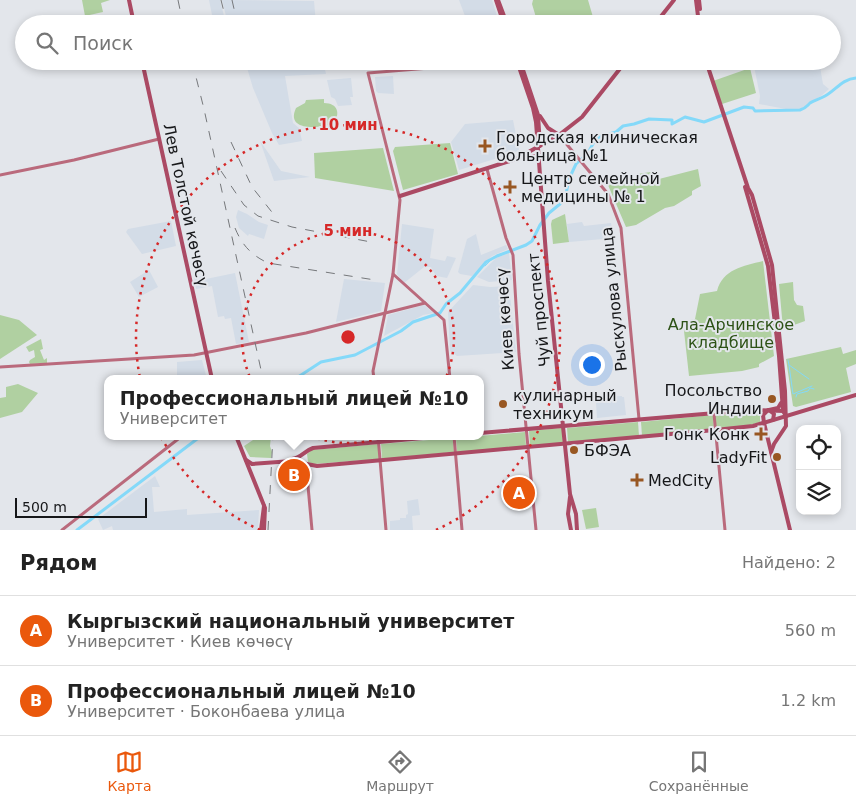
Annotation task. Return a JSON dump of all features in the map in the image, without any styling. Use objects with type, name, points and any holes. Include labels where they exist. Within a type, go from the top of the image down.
[{"type":"main road","points":[[129,0],[132,15]]},
{"type":"main road","points":[[497,0],[502,15]]},
{"type":"main road","points":[[662,15],[674,0]]},
{"type":"main road","points":[[697,0],[699,15]]},
{"type":"main road","name":"Лев Толстой көчөсү","points":[[144,70],[210,375]]},
{"type":"main road","points":[[373,375],[393,274],[400,196],[368,73],[406,70]]},
{"type":"main road","points":[[521,70],[534,111],[539,146]]},
{"type":"main road","points":[[521,70],[539,120],[539,146]]},
{"type":"main road","points":[[400,196],[522,157],[560,135],[582,117],[619,70]]},
{"type":"main road","points":[[708,70],[769,257],[781,338],[786,395],[785,428],[771,452]]},
{"type":"main road","points":[[536,108],[546,126],[560,135]]},
{"type":"main road","name":"Рыскулова улица","points":[[560,135],[608,194],[621,228],[639,419]]},
{"type":"main road","points":[[0,175],[159,139]]},
{"type":"main road","name":"Чуй проспект","points":[[539,146],[548,278],[570,494],[576,514],[577,530]]},
{"type":"main road","points":[[522,157],[534,156],[540,163]]},
{"type":"main road","name":"Киев көчөсү","points":[[487,169],[512,253],[536,530]]},
{"type":"main road","points":[[769,257],[782,401],[785,413]]},
{"type":"main road","points":[[393,274],[441,316],[445,324],[450,375]]},
{"type":"main road","points":[[0,367],[177,358],[205,354],[256,344],[425,303]]},
{"type":"main road","points":[[786,395],[790,408],[800,411]]},
{"type":"main road","points":[[790,530],[764,423],[764,414],[769,410],[785,413],[800,411],[856,395]]},
{"type":"main road","points":[[484,433],[769,410],[778,408],[782,401]]},
{"type":"main road","points":[[769,410],[774,414],[773,420]]},
{"type":"main road","points":[[250,463],[292,461],[317,466],[715,430],[764,423],[785,413]]},
{"type":"main road","points":[[714,414],[724,530]]},
{"type":"main road","points":[[62,530],[177,440]]},
{"type":"main road","points":[[237,440],[250,463],[249,470]]},
{"type":"main road","points":[[237,440],[250,463],[249,470],[264,506],[262,509],[263,530]]},
{"type":"main road","points":[[379,440],[386,530]]},
{"type":"main road","points":[[250,463],[295,459],[313,448],[407,440]]},
{"type":"main road","points":[[454,440],[462,530]]},
{"type":"main road","points":[[305,453],[312,530]]},
{"type":"main road","name":"Чуй проспект","points":[[570,494],[568,514],[571,530]]},
{"type":"shaded area","points":[[209,0],[220,0],[224,15],[212,15]]},
{"type":"shaded area","points":[[222,0],[314,1],[315,15],[226,15]]},
{"type":"shaded area","points":[[459,0],[492,0],[497,15],[465,15]]},
{"type":"shaded area","points":[[248,70],[325,70],[326,74],[285,76],[293,123],[299,128],[302,141],[279,145],[253,88]]},
{"type":"shaded area","points":[[755,70],[821,70],[823,84],[829,89],[800,109],[791,110],[759,104],[760,96]]},
{"type":"shaded area","points":[[393,76],[394,94],[378,93],[376,91],[375,77]]},
{"type":"shaded area","points":[[351,78],[353,97],[350,97],[352,105],[338,106],[335,99],[331,97],[327,80]]},
{"type":"shaded area","name":"Городская клиническая больница №1","points":[[513,120],[519,150],[459,170],[451,142],[465,124]]},
{"type":"shaded area","points":[[260,141],[281,171],[310,177],[274,181]]},
{"type":"shaded area","points":[[238,210],[268,225],[264,239],[249,234],[248,236],[239,228],[236,217]]},
{"type":"shaded area","points":[[171,221],[176,246],[142,254],[126,232],[128,229]]},
{"type":"shaded area","points":[[582,222],[584,226],[611,223],[614,238],[569,242],[567,224]]},
{"type":"shaded area","points":[[402,224],[434,229],[430,258],[445,261],[447,256],[456,258],[447,278],[436,276],[431,267],[424,267],[404,283],[397,274]]},
{"type":"shaded area","points":[[476,234],[481,255],[506,245],[508,249],[492,256],[472,276],[460,274],[458,272],[467,239]]},
{"type":"shaded area","points":[[509,253],[512,280],[489,282],[477,277],[496,258]]},
{"type":"shaded area","points":[[149,270],[158,287],[139,297],[130,282]]},
{"type":"shaded area","points":[[235,273],[249,342],[236,344],[231,318],[218,317],[212,286],[196,289],[194,278],[202,276],[206,279]]},
{"type":"shaded area","points":[[344,279],[385,283],[381,311],[336,322]]},
{"type":"shaded area","points":[[473,285],[490,287],[509,286],[516,352],[457,356],[450,351],[448,312]]},
{"type":"shaded area","points":[[424,305],[434,313],[423,315],[384,336],[388,315]]},
{"type":"shaded area","points":[[202,360],[206,375],[177,375],[177,362]]},
{"type":"shaded area","points":[[603,397],[624,397],[626,415],[597,418],[596,403],[604,402]]},
{"type":"shaded area","points":[[155,476],[160,487],[152,487],[154,512],[187,509],[187,515],[259,510],[258,530],[113,530],[112,526],[103,530],[98,519]]},
{"type":"shaded area","points":[[418,499],[420,515],[412,516],[413,530],[390,530],[390,521],[406,518],[408,514],[407,501]]},
{"type":"green space","points":[[82,0],[110,0],[101,3],[103,12],[85,15]]},
{"type":"green space","points":[[533,0],[588,0],[592,15],[535,15],[532,4]]},
{"type":"green space","points":[[744,70],[750,70],[756,93],[722,104],[713,81]]},
{"type":"green space","points":[[324,99],[324,103],[329,103],[337,110],[337,116],[333,124],[313,127],[299,125],[295,121],[296,108],[305,103],[306,100]]},
{"type":"green space","points":[[450,143],[458,174],[403,190],[393,151],[395,147]]},
{"type":"green space","points":[[383,148],[394,191],[315,178],[314,153]]},
{"type":"green space","points":[[698,169],[701,186],[692,191],[692,195],[636,225],[626,227],[608,185],[637,177],[637,174],[658,171],[659,179]]},
{"type":"green space","points":[[565,214],[569,242],[553,244],[552,220]]},
{"type":"green space","name":"Ала-Арчинское кладбище","points":[[763,261],[774,356],[759,364],[759,367],[742,371],[689,376],[683,322],[695,319],[700,294],[717,291],[729,273]]},
{"type":"green space","points":[[793,282],[794,300],[797,305],[803,306],[805,321],[783,329],[779,284]]},
{"type":"green space","points":[[0,315],[19,320],[37,335],[0,359]]},
{"type":"green space","points":[[41,339],[43,349],[40,350],[44,360],[47,358],[47,363],[30,364],[30,360],[35,357],[34,350],[29,352],[26,347]]},
{"type":"green space","points":[[841,347],[843,354],[856,350],[856,364],[846,368],[851,392],[796,407],[793,406],[786,359]]},
{"type":"green space","points":[[18,384],[38,393],[22,412],[0,418],[0,398],[6,397],[6,387]]},
{"type":"green space","points":[[758,412],[760,414],[760,422],[744,427],[716,429],[715,415]]},
{"type":"green space","points":[[713,415],[714,430],[642,436],[641,422]]},
{"type":"green space","points":[[638,422],[639,436],[568,442],[567,428]]},
{"type":"green space","points":[[562,428],[563,443],[530,446],[529,431]]},
{"type":"green space","points":[[525,432],[526,446],[457,452],[456,440],[484,440],[484,436]]},
{"type":"green space","points":[[253,440],[271,440],[271,458],[250,457],[244,446]]},
{"type":"green space","points":[[453,440],[454,452],[382,459],[381,444]]},
{"type":"green space","points":[[378,444],[379,459],[314,464],[308,462],[307,454],[312,450]]},
{"type":"green space","points":[[596,508],[599,527],[586,529],[582,510]]},
{"type":"waterway","points":[[301,375],[321,362],[355,355],[401,331],[413,322],[440,313],[446,304],[460,293],[486,262],[532,241],[540,225],[549,213],[560,204],[566,194],[569,179],[576,164],[588,153],[595,140],[599,137],[616,132],[623,126],[649,119],[672,120],[672,124],[685,117],[704,122],[744,107],[753,108],[755,111],[800,110],[829,94],[843,83],[856,78]]},
{"type":"waterway","points":[[485,266],[492,259]]},
{"type":"waterway","points":[[788,360],[789,365],[809,379]]},
{"type":"waterway","points":[[789,365],[793,394],[812,386]]},
{"type":"waterway","points":[[796,397],[797,394],[808,391],[810,388],[814,389]]},
{"type":"waterway","points":[[77,530],[196,440]]},
{"type":"railway","points":[[178,0],[181,15]]},
{"type":"railway","points":[[221,0],[225,15]]},
{"type":"railway","points":[[232,0],[235,15]]},
{"type":"railway","points":[[194,70],[262,375]]},
{"type":"railway","points":[[231,142],[252,187],[275,216]]},
{"type":"railway","points":[[221,171],[244,205],[258,216],[292,227],[371,242]]},
{"type":"railway","points":[[235,228],[248,249],[268,263],[375,280]]},
{"type":"railway","points":[[268,530],[273,440]]},
{"type":"place","name":"Городская клиническая больница №1","points":[[485,146]]},
{"type":"place","name":"Центр семейной медицины № 1","points":[[510,187]]},
{"type":"place","name":"Посольство Индии","points":[[772,399]]},
{"type":"place","name":"кулинарный техникум","points":[[503,404]]},
{"type":"place","name":"Гонк Конк","points":[[761,434]]},
{"type":"place","name":"БФЭА","points":[[574,450]]},
{"type":"place","name":"LadyFit","points":[[777,457]]},
{"type":"place","name":"Профессиональный лицей №10","points":[[294,475]]},
{"type":"place","name":"MedCity","points":[[637,480]]},
{"type":"place","name":"Кыргызский национальный университет","points":[[519,493]]}]
